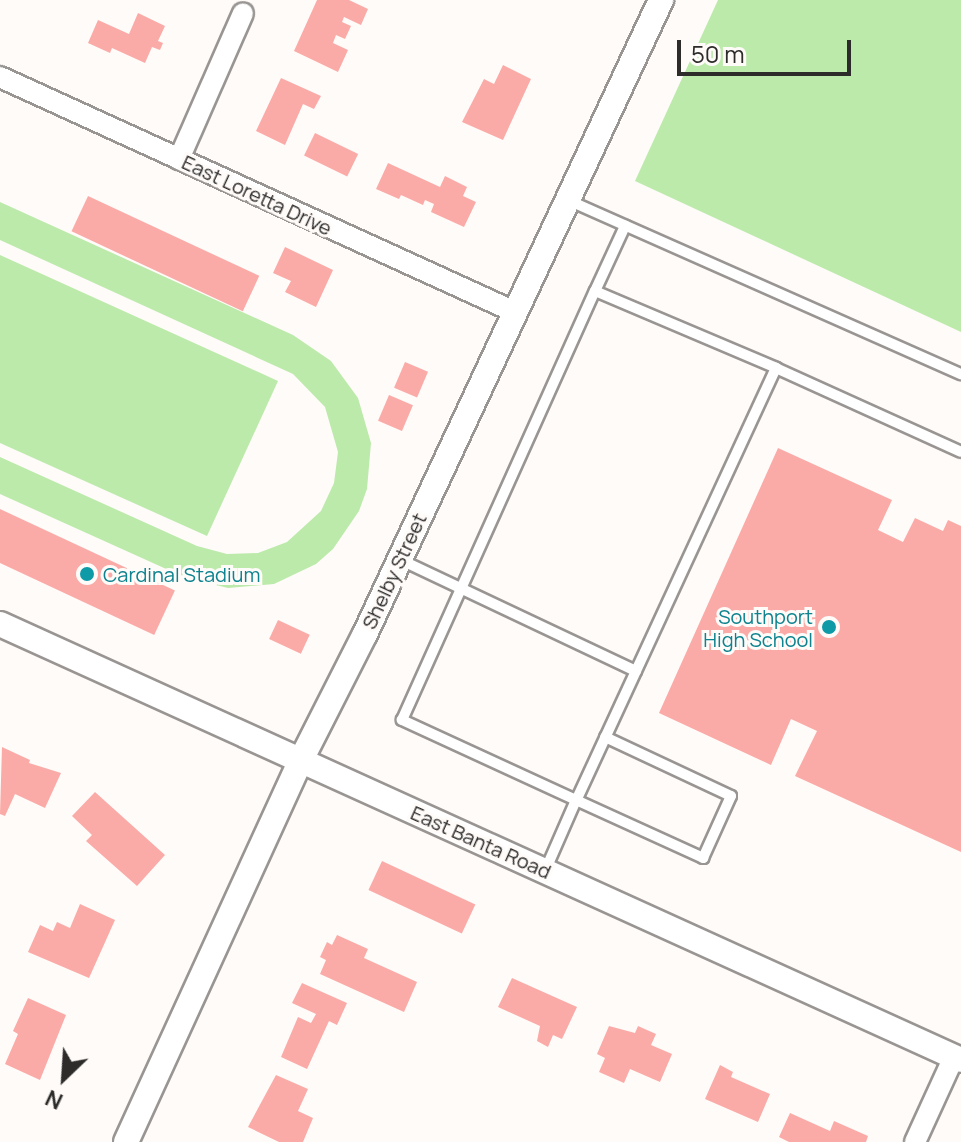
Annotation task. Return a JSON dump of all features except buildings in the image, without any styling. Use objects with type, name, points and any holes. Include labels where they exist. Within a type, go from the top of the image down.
[{"type":"street","name":"Shelby Street","points":[[126,1142],[301,760],[400,559],[661,0]]},
{"type":"street","points":[[179,159],[243,13]]},
{"type":"street","name":"East Loretta Drive","points":[[0,77],[515,312]]},
{"type":"street","name":"East Banta Road","points":[[0,624],[545,871],[959,1053]]},
{"type":"street","points":[[915,1142],[959,1053]]},
{"type":"lane","points":[[568,200],[961,374]]},
{"type":"lane","points":[[605,737],[731,796],[703,858],[402,720],[625,226]]},
{"type":"lane","points":[[595,291],[961,452]]},
{"type":"lane","points":[[545,871],[776,368]]},
{"type":"lane","points":[[400,559],[636,671]]},
{"type":"green space","points":[[718,0],[961,0],[961,332],[635,181]]},
{"type":"green space","points":[[0,202],[293,335],[331,361],[358,398],[371,443],[367,489],[359,511],[333,549],[316,564],[274,584],[228,588],[184,577],[0,494],[0,457],[197,546],[227,554],[258,553],[287,542],[321,511],[334,483],[338,452],[325,407],[293,374],[0,240]]},
{"type":"green space","points":[[0,255],[278,381],[207,536],[0,443]]},
{"type":"place","name":"Cardinal Stadium","points":[[87,574]]},
{"type":"place","name":"Southport High School","points":[[829,627]]}]
